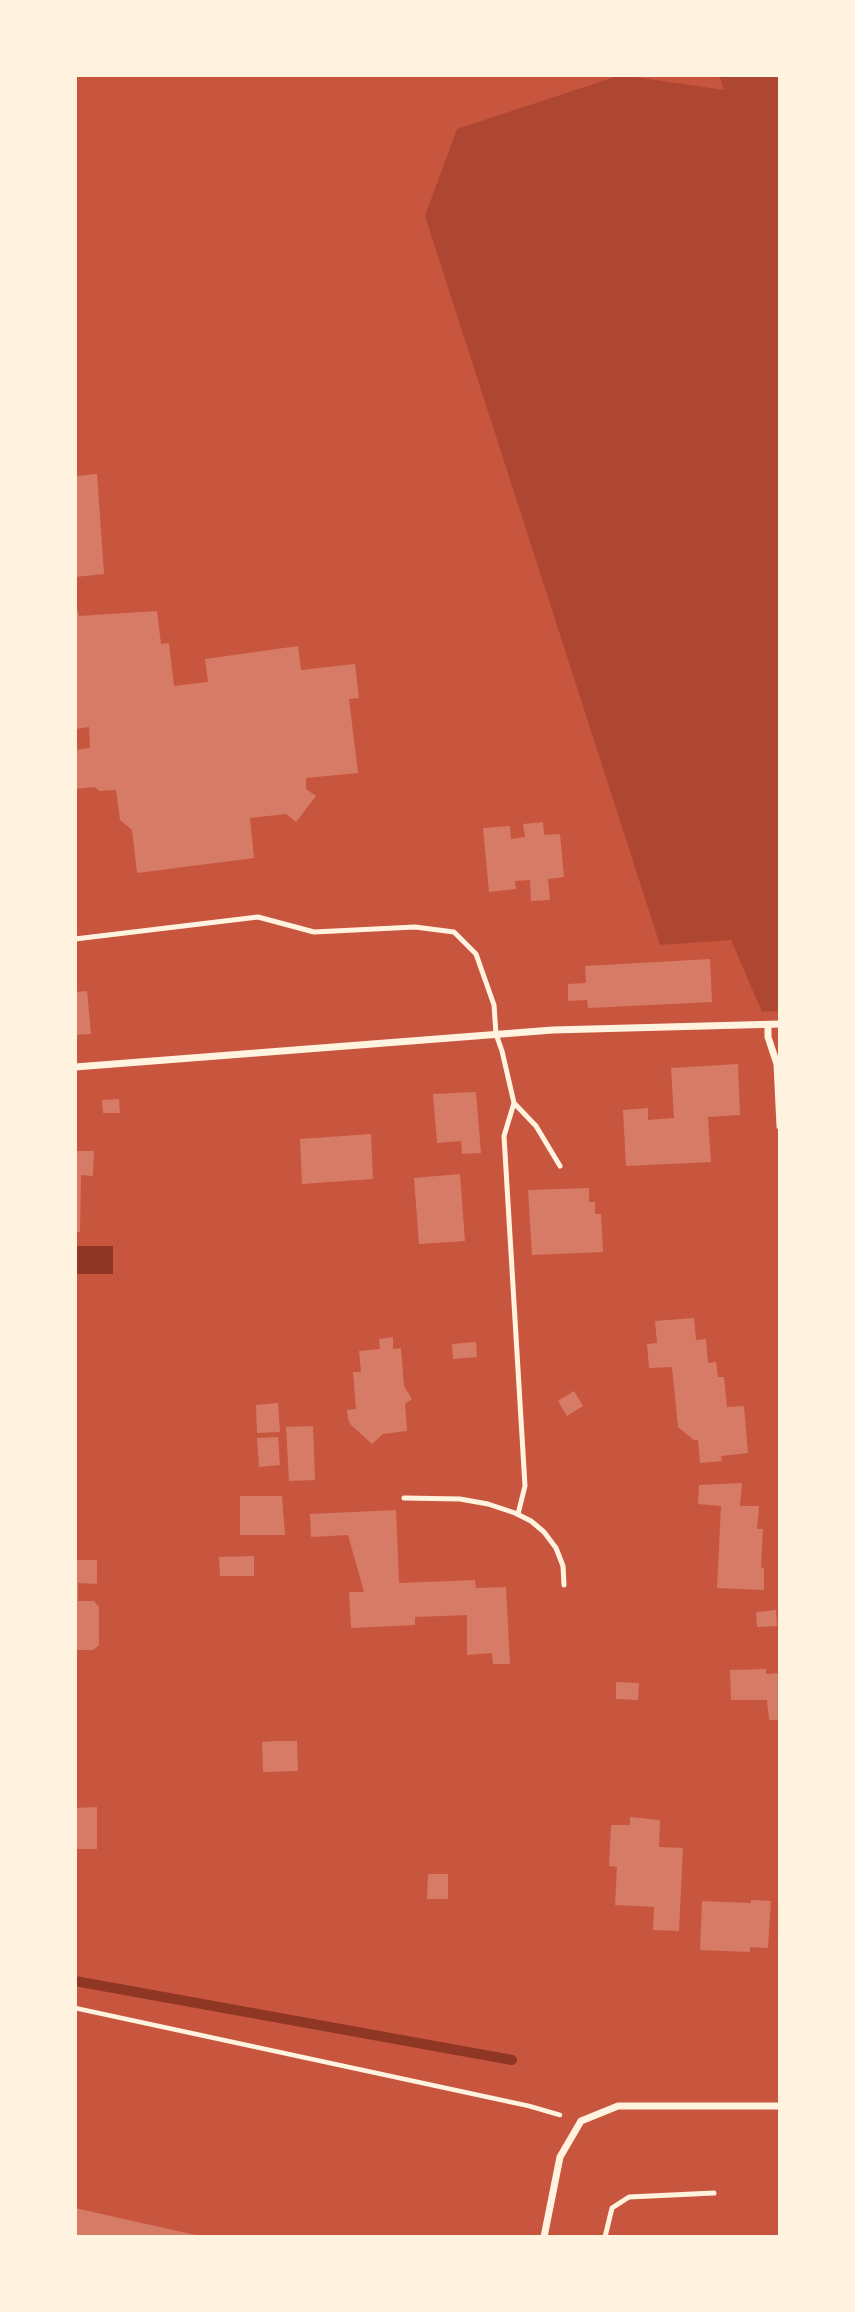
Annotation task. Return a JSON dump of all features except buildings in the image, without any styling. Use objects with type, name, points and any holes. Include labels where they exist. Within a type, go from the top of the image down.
[{"type":"street","points":[[75,1067],[553,1030],[780,1024]]},
{"type":"street","points":[[768,1025],[768,1037],[778,1064],[780,1126]]},
{"type":"street","points":[[544,2237],[560,2157],[581,2121],[618,2106],[780,2106]]},
{"type":"lane","points":[[75,939],[258,917],[314,932],[415,927],[454,932],[476,954],[494,1005],[496,1034],[514,1103],[504,1136],[525,1486],[517,1514]]},
{"type":"lane","points":[[514,1103],[537,1126],[560,1166]]},
{"type":"lane","points":[[404,1498],[460,1499],[488,1504],[531,1521],[556,1548],[563,1566],[564,1585]]},
{"type":"lane","points":[[605,2237],[612,2208],[629,2197],[714,2193]]},
{"type":"path","points":[[75,2008],[529,2106],[581,2121]]},
{"type":"shaded area","points":[[621,75],[724,90],[719,75],[780,75],[780,1011],[762,1012],[731,940],[660,945],[425,216],[457,129]]},
{"type":"shaded area","points":[[75,1246],[113,1246],[113,1274],[75,1274]]},
{"type":"waterway","points":[[75,1981],[512,2060]]}]
